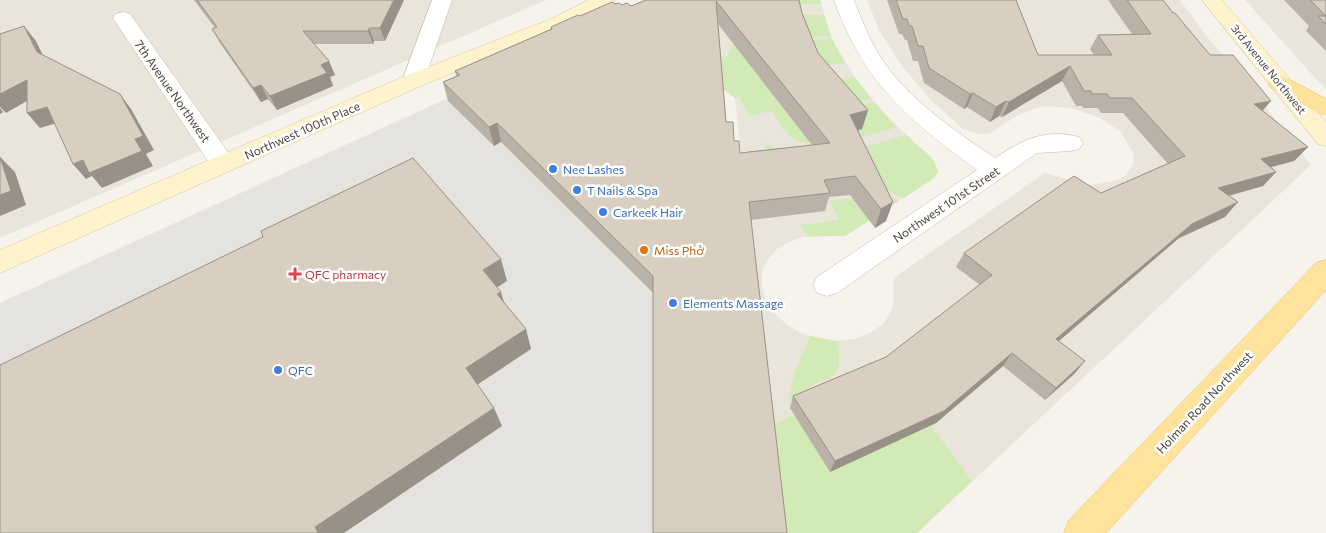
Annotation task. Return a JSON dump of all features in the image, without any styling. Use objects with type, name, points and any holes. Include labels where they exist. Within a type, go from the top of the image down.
[{"type":"main road","name":"Northwest 100th Place","points":[[0,262],[414,80],[553,25],[605,0]]},
{"type":"main road","name":"3rd Avenue Northwest","points":[[1212,0],[1326,138]]},
{"type":"main road","points":[[1279,83],[1326,108]]},
{"type":"main road","name":"Holman Road Northwest","points":[[1082,533],[1326,271]]},
{"type":"street","points":[[414,80],[442,0]]},
{"type":"street","points":[[844,0],[861,44],[879,72],[937,128],[995,171]]},
{"type":"street","name":"7th Avenue Northwest","points":[[123,18],[223,164]]},
{"type":"street","name":"Northwest 101st Street","points":[[827,285],[1029,148],[1043,143],[1071,143]]},
{"type":"shaded area","points":[[0,0],[546,0],[0,238]]},
{"type":"shaded area","points":[[644,0],[820,0],[832,39],[858,82],[886,115],[935,162],[938,171],[934,178],[845,236],[803,237],[777,249],[768,259],[762,271],[765,299],[786,324],[801,333],[819,339],[837,341],[855,339],[870,333],[883,324],[891,312],[894,299],[893,285],[895,277],[1045,173],[1090,185],[1115,181],[1125,176],[1133,165],[1134,155],[1121,132],[1100,118],[1071,108],[1045,106],[1034,109],[1020,114],[989,134],[980,134],[963,129],[933,102],[901,65],[879,30],[867,0],[1180,0],[1212,43],[1234,67],[1311,165],[917,533],[772,425],[735,98],[627,16]]},
{"type":"shaded area","points":[[1245,0],[1326,0],[1326,90]]},
{"type":"shaded area","points":[[446,99],[493,145],[501,142],[653,294],[653,533],[344,533],[0,398],[0,303]]},
{"type":"green space","points":[[644,0],[674,0],[709,54],[727,57],[744,19],[729,0],[820,0],[821,4],[771,4],[773,15],[824,15],[831,36],[806,37],[807,40],[832,39],[845,63],[805,68],[785,89],[855,77],[871,98],[848,105],[851,108],[874,102],[897,127],[830,143],[803,143],[794,139],[771,111],[749,116],[739,97],[735,98],[620,11]]},
{"type":"green space","points":[[906,135],[932,158],[938,171],[934,178],[904,198],[886,190],[774,171],[764,143],[780,151],[847,152]]},
{"type":"green space","points":[[888,195],[899,201],[845,236],[808,236],[800,225],[839,220],[830,201]]},
{"type":"green space","points":[[810,336],[837,341],[839,352],[838,367],[832,376],[809,387],[815,397],[790,409],[793,381]]},
{"type":"green space","points":[[891,372],[972,481],[917,533],[786,533],[772,425]]},
{"type":"building","points":[[197,0],[394,0],[380,28],[369,28],[368,31],[303,31],[329,61],[321,65],[327,73],[270,96],[261,85],[253,88],[212,29],[217,27]]},
{"type":"building","points":[[646,0],[799,0],[802,13],[818,53],[868,110],[850,115],[893,202],[881,209],[855,176],[824,180],[830,193],[749,202],[787,533],[653,533],[653,276],[497,123],[489,127],[443,82],[460,75],[455,71],[552,29],[551,27],[578,15],[580,16],[612,2],[622,5],[627,3],[631,6]],"holes":[[[716,1],[830,143],[740,153],[739,141],[734,141],[733,122],[726,122]]]},
{"type":"building","points":[[896,0],[1016,0],[1038,55],[1112,55],[1098,35],[1151,34],[1127,0],[1163,0],[1210,55],[1233,55],[1271,101],[1254,104],[1308,147],[1261,159],[1276,172],[1218,188],[1238,202],[1192,224],[1056,339],[1085,361],[1056,388],[1012,353],[944,411],[835,461],[793,396],[886,357],[992,275],[964,253],[1074,176],[1101,193],[1185,156],[1132,98],[1110,98],[1107,94],[1092,94],[1091,91],[1084,91],[1070,66],[1009,102],[1006,101],[996,107],[973,93],[970,94],[929,68],[923,46],[918,46],[912,26],[909,26],[907,19],[903,19]]},
{"type":"building","points":[[1310,0],[1326,0],[1326,16]]},
{"type":"building","points":[[1318,16],[1326,16],[1326,24]]},
{"type":"building","points":[[24,26],[37,52],[120,94],[143,136],[135,139],[142,151],[89,173],[83,160],[73,164],[47,107],[27,113],[27,80],[0,94],[0,34]]},
{"type":"building","points":[[0,157],[11,191],[0,195]]},
{"type":"building","name":"QFC","points":[[413,158],[501,259],[483,270],[501,292],[497,294],[526,329],[466,368],[494,408],[315,527],[318,533],[0,533],[0,365],[263,237],[261,231]]},
{"type":"place","name":"Nee Lashes","points":[[553,169]]},
{"type":"place","name":"T Nails & Spa","points":[[577,190]]},
{"type":"place","name":"Carkeek Hair","points":[[603,212]]},
{"type":"place","name":"Miss Phở","points":[[644,250]]},
{"type":"place","name":"QFC pharmacy","points":[[295,274]]},
{"type":"place","name":"Elements Massage","points":[[673,303]]},
{"type":"place","name":"QFC","points":[[278,370]]}]
